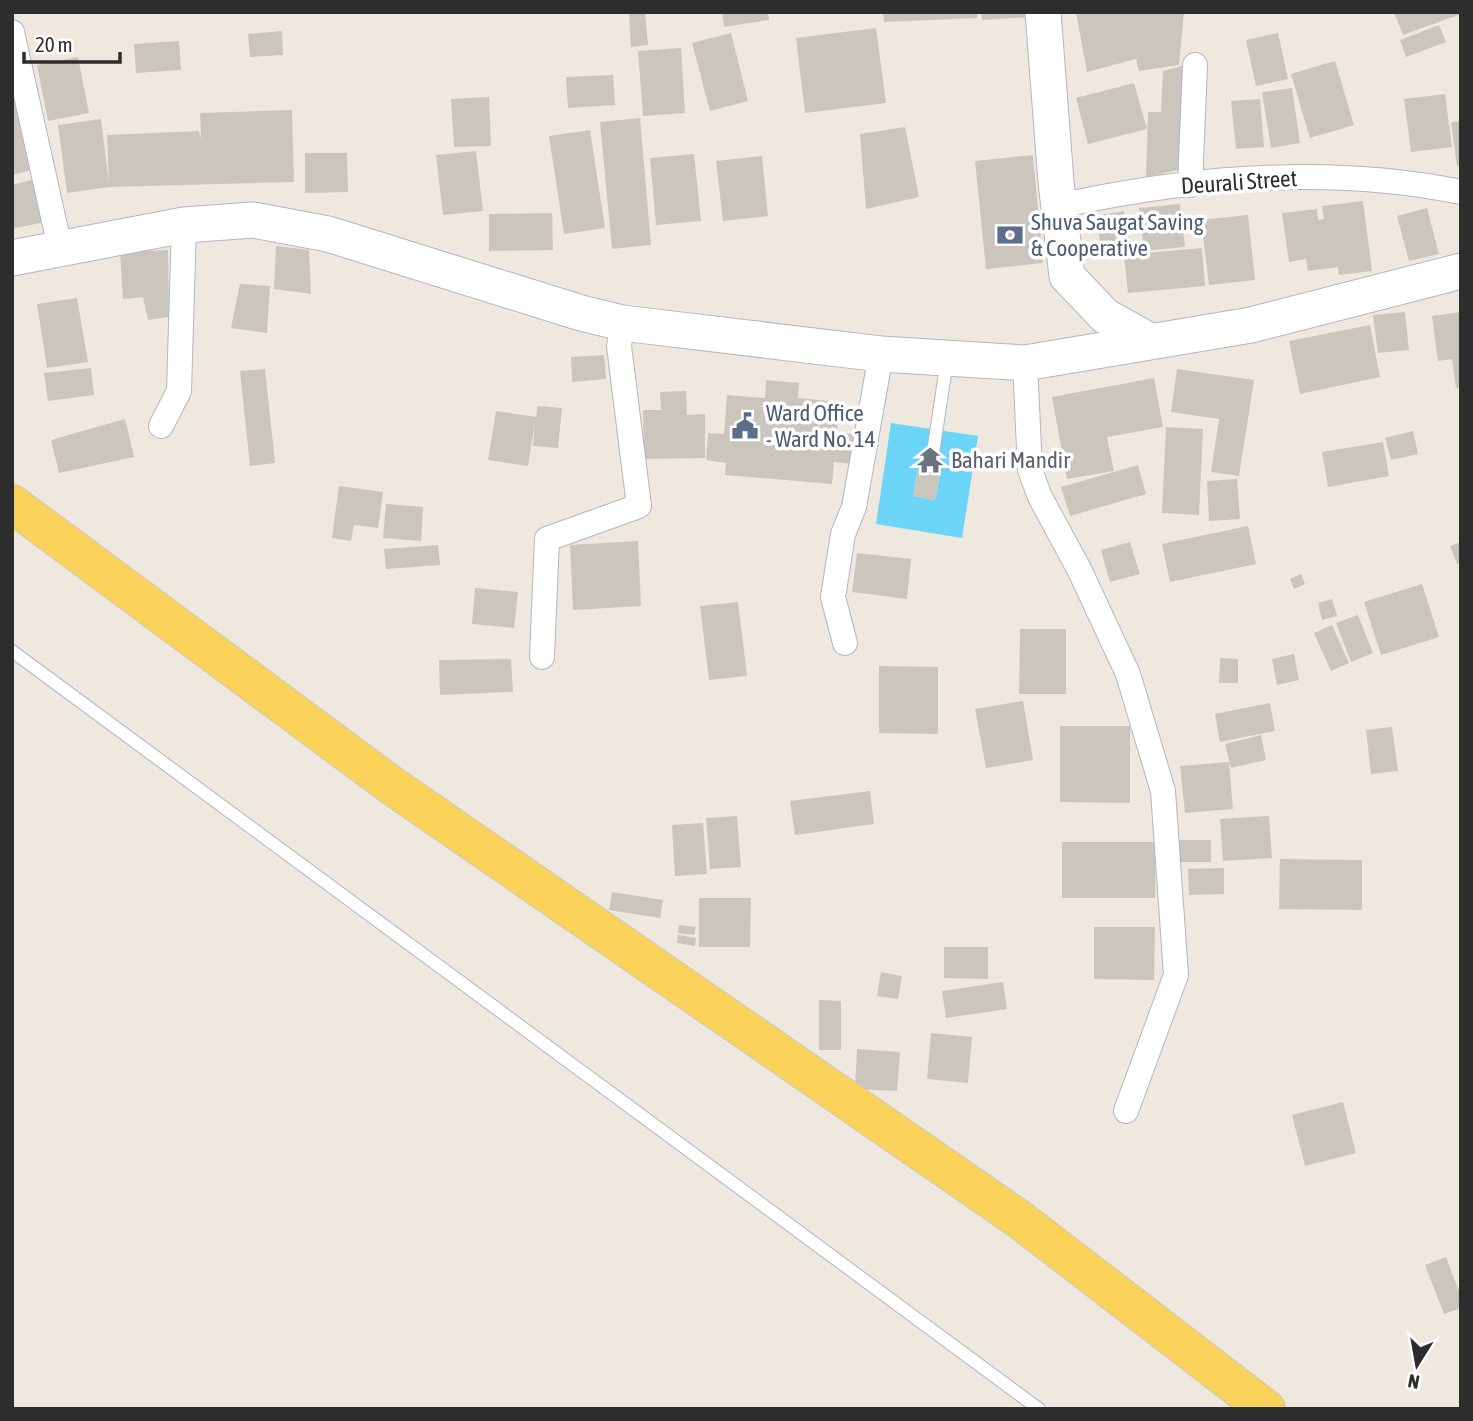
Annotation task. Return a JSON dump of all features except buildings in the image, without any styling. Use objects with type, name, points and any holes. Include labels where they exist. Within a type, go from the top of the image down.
[{"type":"main road","points":[[12,503],[391,786],[1019,1219],[1266,1409]]},
{"type":"street","points":[[1043,12],[1067,276],[1105,316],[1150,341]]},
{"type":"street","points":[[12,32],[60,248]]},
{"type":"street","points":[[1190,185],[1195,65]]},
{"type":"street","name":"Deurali Street","points":[[1059,206],[1115,193],[1266,176],[1416,183],[1461,192]]},
{"type":"street","points":[[12,258],[184,225],[253,220],[328,234],[581,313],[622,323],[881,354],[1025,363],[1251,325],[1461,271]]},
{"type":"street","points":[[161,426],[179,391],[184,225]]},
{"type":"street","points":[[542,657],[547,540],[639,506],[619,346],[622,323]]},
{"type":"street","points":[[845,643],[833,597],[843,534],[854,507],[881,354]]},
{"type":"street","points":[[1025,363],[1030,470],[1040,497],[1079,569],[1128,674],[1163,791],[1176,975],[1126,1111]]},
{"type":"lane","points":[[931,466],[947,359]]},
{"type":"lane","points":[[12,651],[1039,1409]]},
{"type":"water","points":[[891,423],[978,436],[962,538],[876,524]],"holes":[[[918,470],[940,475],[935,500],[913,496]]]},
{"type":"place","name":"Shuva Saugat Saving & Cooperative","points":[[1010,235]]},
{"type":"place","name":"Ward Office - Ward No. 14","points":[[745,426]]},
{"type":"place","name":"Bahari Mandir","points":[[930,460]]}]
